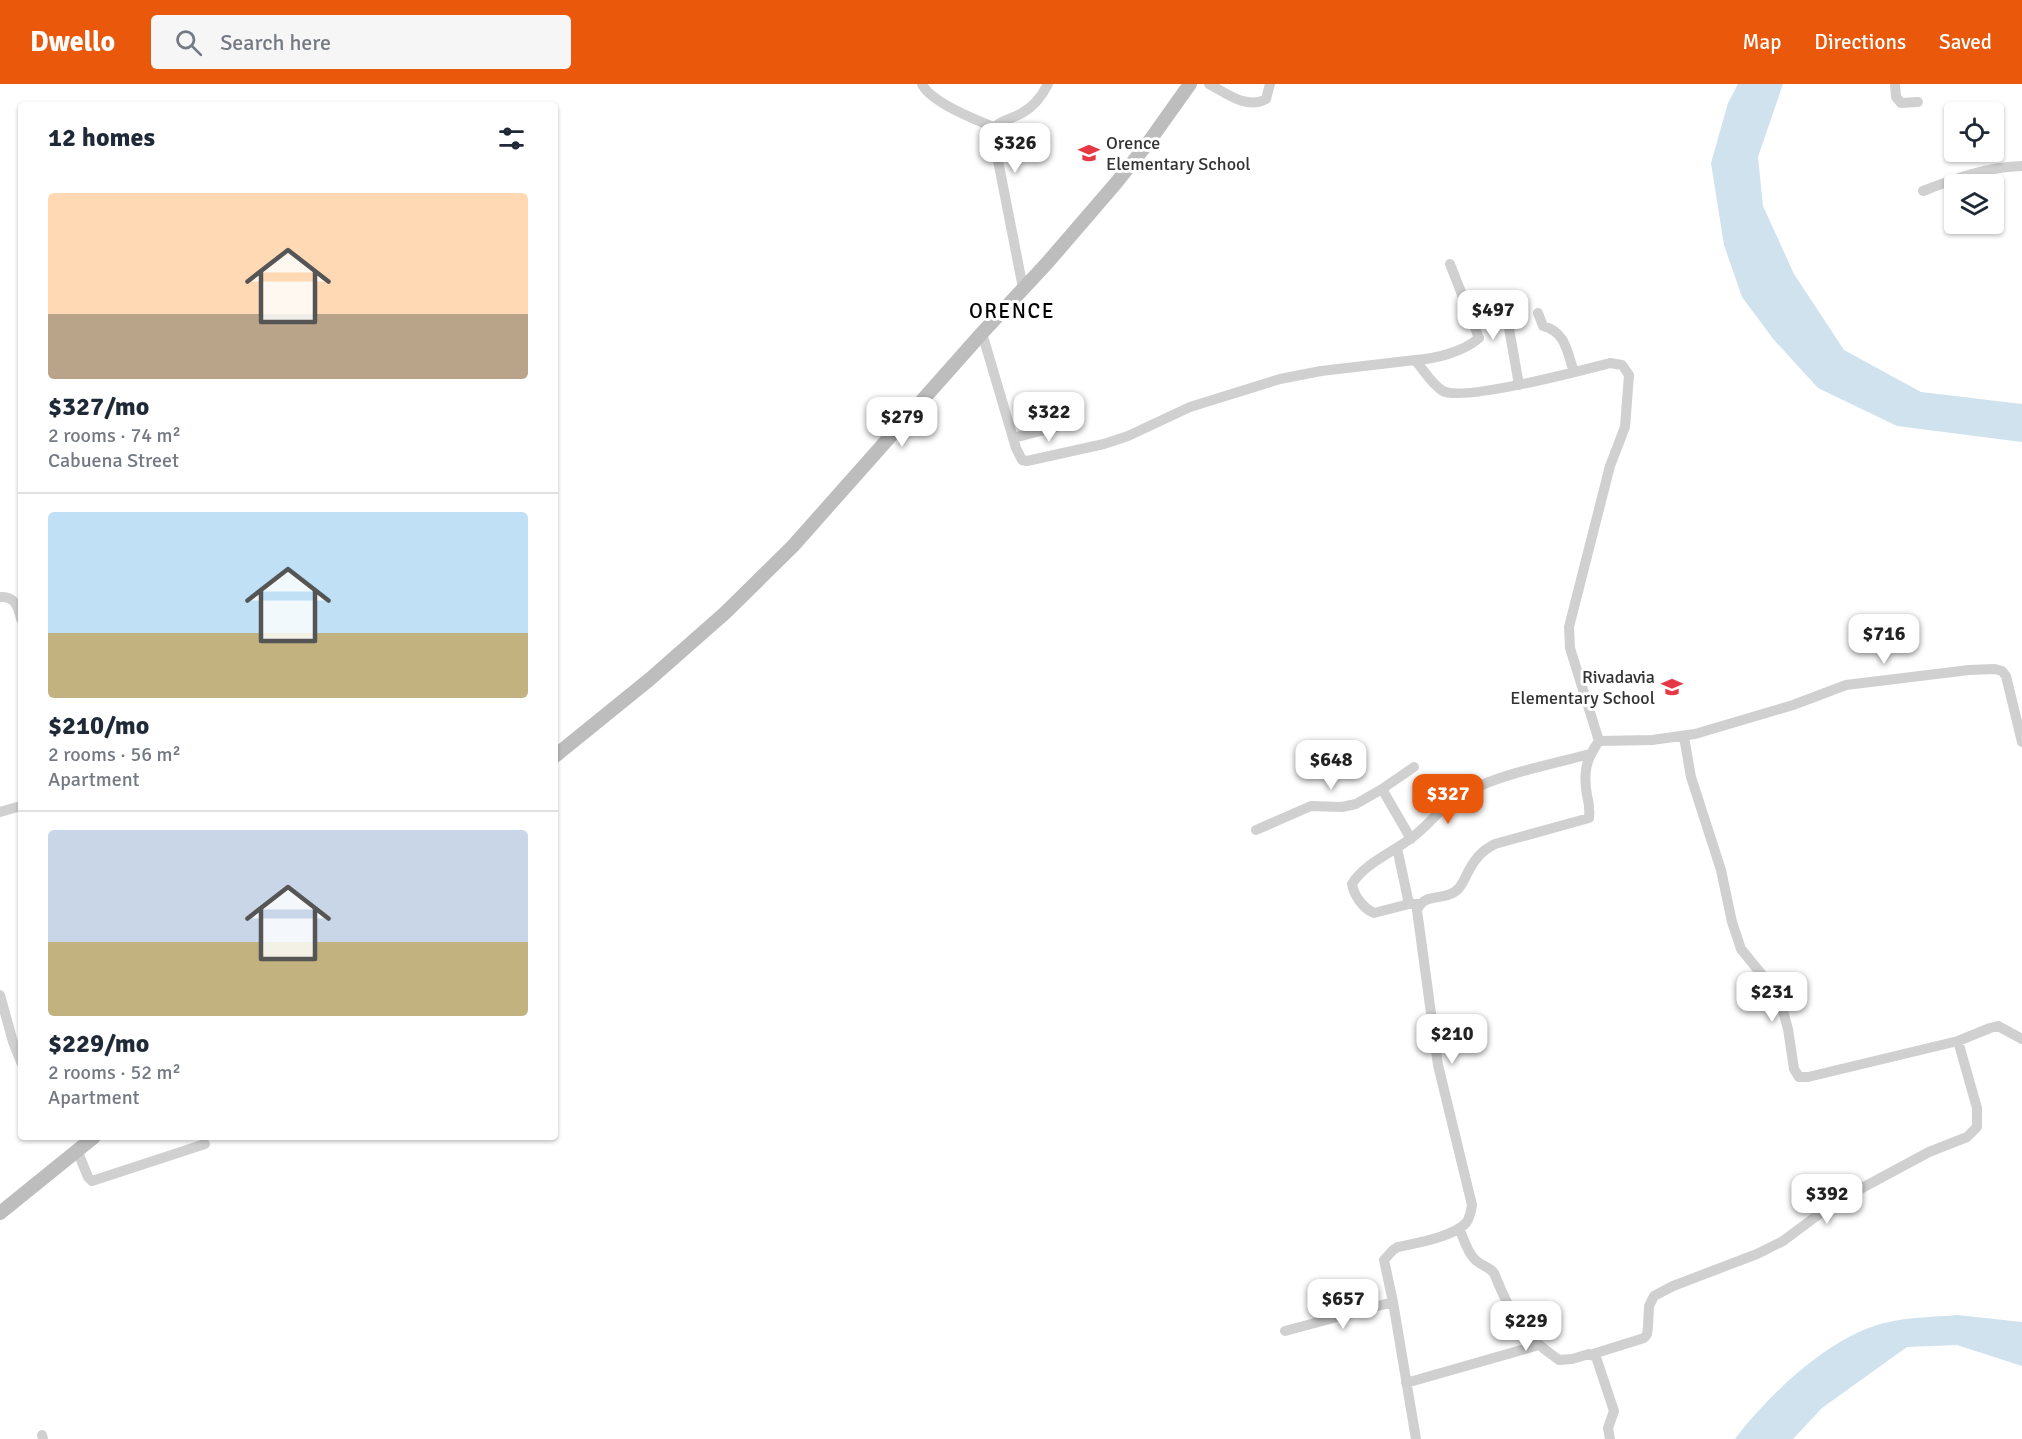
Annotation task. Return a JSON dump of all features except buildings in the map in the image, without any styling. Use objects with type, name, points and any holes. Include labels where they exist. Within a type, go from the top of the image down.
[{"type":"street","points":[[922,84],[929,94],[957,111],[993,127]]},
{"type":"street","points":[[993,127],[1030,107],[1040,98],[1048,84]]},
{"type":"street","points":[[558,754],[675,657],[725,613],[794,546],[1116,183],[1190,84]]},
{"type":"street","points":[[1209,84],[1243,102],[1255,103],[1266,99],[1270,84]]},
{"type":"street","points":[[1895,84],[1896,97],[1900,103],[1918,102]]},
{"type":"street","points":[[993,127],[992,134],[1023,288]]},
{"type":"street","points":[[1923,191],[1971,173],[2022,166]]},
{"type":"street","points":[[982,333],[1019,456],[1022,460],[1032,461],[1104,444],[1128,436],[1190,407],[1280,379],[1321,371],[1415,360],[1461,349],[1479,338],[1450,264]]},
{"type":"street","points":[[1504,300],[1519,385]]},
{"type":"street","points":[[1538,313],[1541,324],[1556,330],[1561,336],[1574,372]]},
{"type":"street","points":[[1415,360],[1445,392],[1466,393],[1519,385],[1611,363],[1622,365],[1627,370],[1629,380],[1624,427],[1610,466],[1569,627],[1570,648],[1599,741]]},
{"type":"street","points":[[1013,438],[1078,421]]},
{"type":"street","points":[[0,597],[7,597],[15,602],[18,610]]},
{"type":"street","points":[[1599,741],[1684,737],[1793,705],[1846,685],[1995,669],[2002,671],[2006,676],[2022,742]]},
{"type":"street","points":[[1684,737],[1691,777],[1721,870],[1741,949],[1772,987],[1782,1007],[1795,1073],[1799,1077],[1808,1077],[1958,1041],[1998,1026],[2022,1039]]},
{"type":"street","points":[[1590,754],[1530,770],[1466,793],[1454,800],[1411,839],[1356,878],[1352,884],[1353,890],[1362,903],[1374,912],[1451,895],[1462,886],[1477,856],[1495,844],[1589,818],[1586,762],[1599,741]]},
{"type":"street","points":[[1256,830],[1311,806],[1342,807],[1356,804],[1414,767]]},
{"type":"street","points":[[1382,789],[1411,839]]},
{"type":"street","points":[[0,812],[18,807]]},
{"type":"street","points":[[1397,848],[1417,910],[1438,1065],[1472,1205],[1466,1222],[1459,1228],[1446,1234],[1398,1247],[1384,1260],[1394,1302],[1416,1439]]},
{"type":"street","points":[[0,995],[18,1054]]},
{"type":"street","points":[[1459,1228],[1472,1256],[1494,1273],[1511,1313],[1520,1327],[1559,1360],[1593,1354],[1644,1338],[1648,1327],[1648,1306],[1654,1296],[1783,1241],[1834,1203],[1929,1152],[1967,1137],[1977,1127],[1977,1108],[1958,1041]]},
{"type":"street","points":[[0,1213],[90,1140]]},
{"type":"street","points":[[77,1150],[88,1178],[92,1181],[205,1144]]},
{"type":"street","points":[[1286,1332],[1394,1302]]},
{"type":"street","points":[[1406,1383],[1539,1345]]},
{"type":"street","points":[[1593,1354],[1599,1363],[1614,1411],[1608,1428],[1610,1439]]},
{"type":"water","points":[[1738,84],[1783,84],[1758,157],[1763,206],[1794,274],[1844,350],[1921,392],[2022,404],[2022,442],[1897,426],[1818,388],[1774,340],[1742,297],[1724,245],[1711,163],[1728,103]]},
{"type":"water","points":[[1957,1315],[2022,1322],[2022,1366],[1957,1345],[1907,1347],[1822,1408],[1793,1439],[1735,1439],[1784,1385],[1825,1352],[1846,1339],[1868,1328],[1889,1322]]},
{"type":"place","name":"Orence Elementary School","points":[[1089,153]]},
{"type":"place","name":"Rivadavia Elementary School","points":[[1672,687]]},
{"type":"district","name":"ORENCE","points":[[1012,311]]}]
